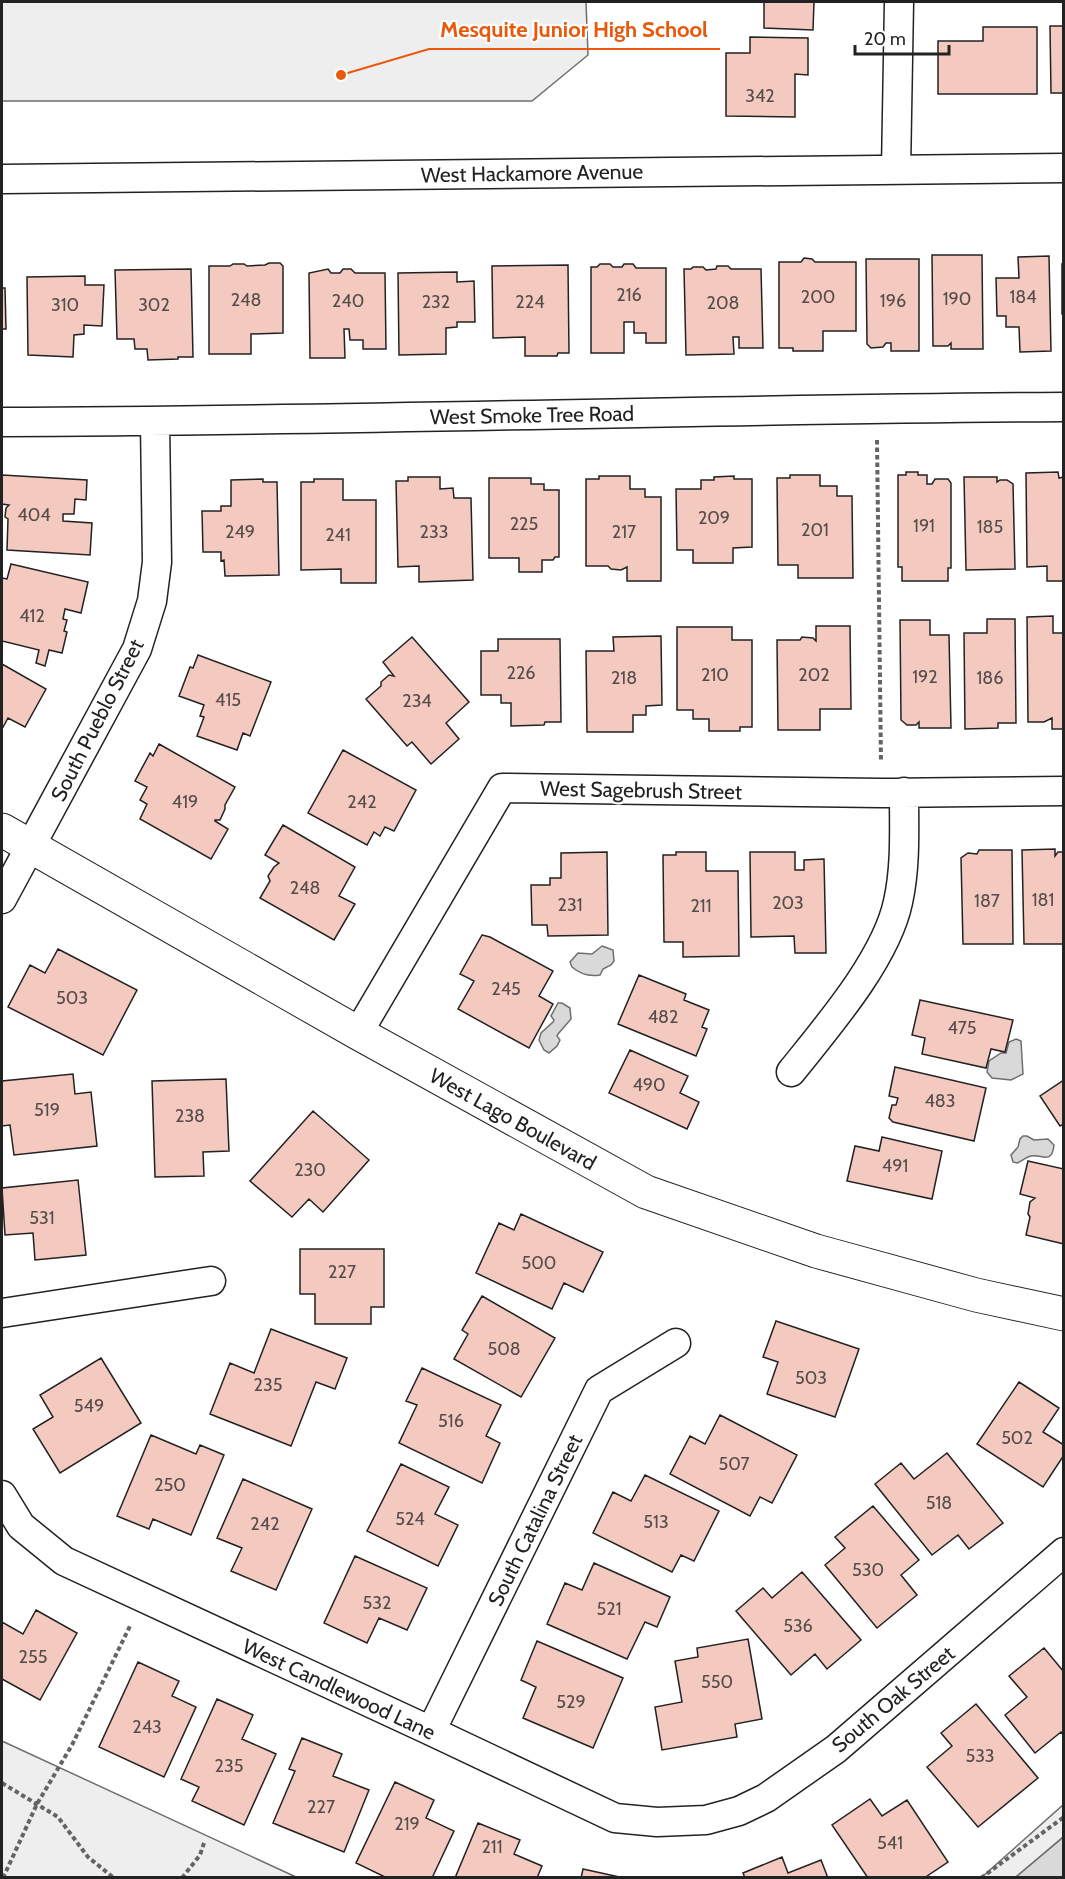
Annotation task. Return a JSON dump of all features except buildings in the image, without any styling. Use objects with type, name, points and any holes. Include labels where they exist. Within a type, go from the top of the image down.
[{"type":"street","points":[[896,170],[899,2]]},
{"type":"street","name":"West Hackamore Avenue","points":[[2,178],[1064,168]]},
{"type":"street","name":"West Smoke Tree Road","points":[[2,422],[154,422],[876,408],[1064,407]]},
{"type":"street","name":"South Pueblo Street","points":[[2,899],[137,649],[152,601],[157,562],[154,422]]},
{"type":"street","name":"West Sagebrush Street","points":[[358,1033],[502,788],[893,793],[1064,791]]},
{"type":"street","points":[[791,1072],[835,1017],[887,936],[898,903],[904,856],[893,793]]},
{"type":"street","name":"West Lago Boulevard","points":[[2,830],[358,1033],[646,1192],[816,1251],[976,1295],[1064,1314]]},
{"type":"street","points":[[2,1312],[212,1281]]},
{"type":"street","name":"South Catalina Street","points":[[431,1731],[599,1390],[676,1343]]},
{"type":"street","name":"West Candlewood Lane","points":[[2,1495],[21,1526],[64,1562],[615,1818],[657,1822],[706,1820]]},
{"type":"street","name":"South Oak Street","points":[[706,1820],[739,1811],[766,1798],[836,1749],[1064,1552]]},
{"type":"path","points":[[876,408],[893,793]]},
{"type":"path","points":[[3,1878],[37,1803],[72,1745],[143,1599]]},
{"type":"path","points":[[2,1783],[58,1817],[88,1857],[114,1878]]},
{"type":"path","points":[[981,1878],[1064,1817]]},
{"type":"path","points":[[182,1878],[200,1855],[204,1843]]},
{"type":"shaded area","points":[[2,2],[586,2],[588,55],[532,101],[2,101]]},
{"type":"shaded area","points":[[602,946],[613,950],[614,961],[603,969],[600,975],[584,974],[572,967],[570,962],[578,953],[592,954]]},
{"type":"shaded area","points":[[558,1003],[570,1008],[571,1019],[558,1034],[560,1040],[557,1046],[549,1053],[544,1050],[539,1040],[541,1033],[553,1022],[551,1016]]},
{"type":"shaded area","points":[[1016,1039],[1021,1041],[1023,1074],[1011,1080],[992,1078],[987,1072],[989,1061],[1001,1053],[1006,1053],[1009,1042]]},
{"type":"shaded area","points":[[1023,1136],[1034,1140],[1048,1139],[1054,1145],[1051,1155],[1049,1157],[1031,1156],[1017,1163],[1013,1162],[1011,1155]]},
{"type":"shaded area","points":[[2,1741],[296,1877],[2,1877]]},
{"type":"shaded area","points":[[1063,1805],[1063,1837],[1016,1877],[981,1878]]},
{"type":"shaded area","points":[[1063,1837],[1063,1877],[1016,1877],[1060,1840]]},
{"type":"place","name":"Mesquite Junior High School","points":[[341,75]]}]
